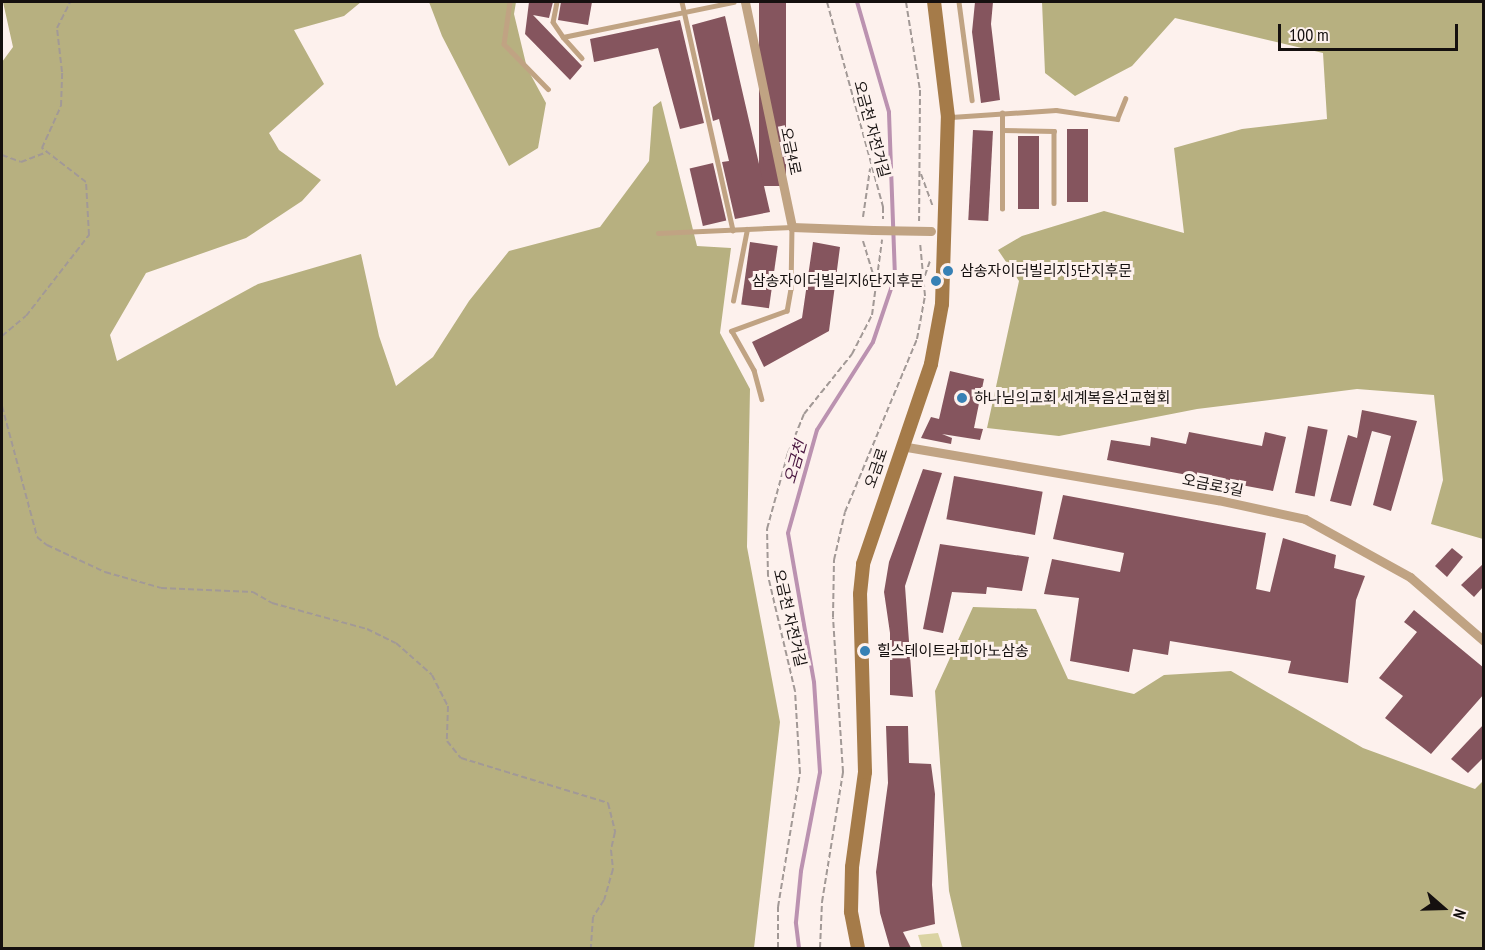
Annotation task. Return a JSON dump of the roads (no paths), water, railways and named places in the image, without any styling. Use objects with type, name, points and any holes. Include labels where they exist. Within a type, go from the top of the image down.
[{"type":"street","name":"오금4로","points":[[745,2],[792,227]]},
{"type":"street","name":"오금로","points":[[858,948],[851,912],[852,867],[865,772],[860,594],[872,531],[931,364],[942,304],[948,117],[934,2]]},
{"type":"street","points":[[792,227],[946,232]]},
{"type":"street","name":"오금로3길","points":[[901,446],[1218,500],[1305,519],[1410,577],[1484,641]]},
{"type":"lane","points":[[510,2],[504,44],[548,89]]},
{"type":"lane","points":[[557,2],[553,22],[582,58]]},
{"type":"lane","points":[[682,2],[733,230]]},
{"type":"lane","points":[[563,37],[733,2]]},
{"type":"lane","points":[[959,2],[972,100]]},
{"type":"lane","points":[[948,117],[1056,110],[1117,119],[1125,99]]},
{"type":"lane","points":[[1002,113],[1002,209]]},
{"type":"lane","points":[[1002,130],[1054,131],[1054,203]]},
{"type":"lane","points":[[658,233],[792,227],[791,289],[787,311],[732,331],[754,370],[762,399]]},
{"type":"lane","points":[[733,301],[747,229]]},
{"type":"waterway","name":"오금천","points":[[799,948],[796,922],[801,871],[820,772],[814,682],[788,533],[817,430],[873,342],[895,277],[889,112],[857,2]]},
{"type":"place","name":"삼송자이더빌리지5단지후문","points":[[948,271]]},
{"type":"place","name":"삼송자이더빌리지6단지후문","points":[[936,281]]},
{"type":"place","name":"하나님의교회 세계복음선교협회","points":[[962,398]]},
{"type":"place","name":"힐스테이트라피아노삼송","points":[[865,651]]}]
